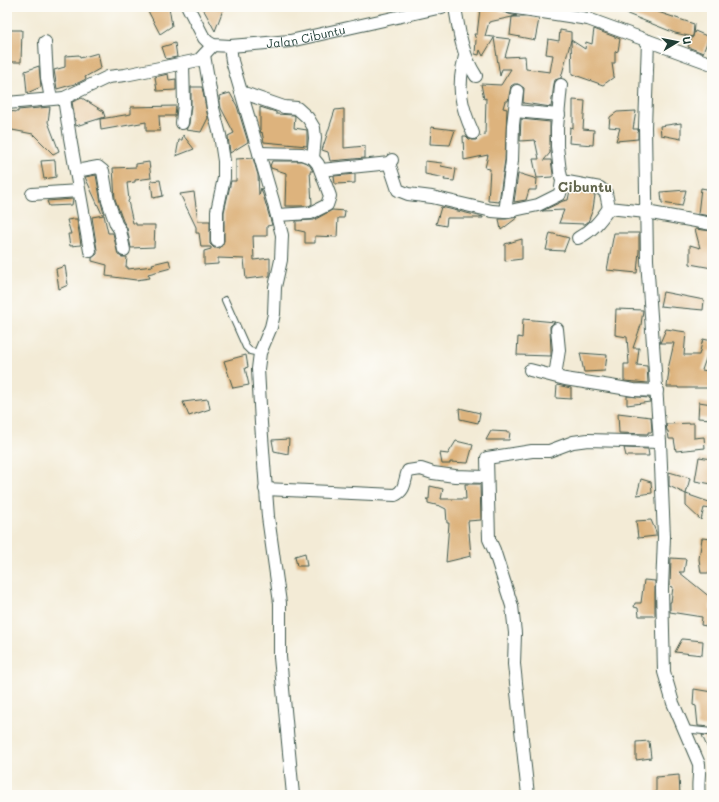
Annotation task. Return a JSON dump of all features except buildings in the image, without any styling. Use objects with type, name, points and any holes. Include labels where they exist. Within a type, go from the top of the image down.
[{"type":"street","points":[[7,104],[64,98],[108,77],[199,60],[213,45],[204,38],[188,7]]},
{"type":"street","name":"Jalan Cibuntu","points":[[213,45],[230,46],[290,41],[442,7]]},
{"type":"street","points":[[455,7],[465,56],[476,76]]},
{"type":"street","points":[[510,7],[588,19],[712,64]]},
{"type":"street","points":[[648,41],[645,127],[647,260],[657,391],[664,537],[662,589],[664,672],[673,703],[699,764],[700,773],[698,792]]},
{"type":"street","points":[[44,42],[47,78],[51,99]]},
{"type":"street","points":[[230,46],[232,61],[282,235],[281,260],[275,287],[274,314],[260,353],[258,369],[265,489],[280,603],[280,657],[293,795]]},
{"type":"street","points":[[204,55],[224,161],[224,178],[217,211],[217,241]]},
{"type":"street","points":[[465,56],[461,72],[460,90],[463,108],[472,133]]},
{"type":"street","points":[[182,123],[184,104],[183,64]]},
{"type":"street","points":[[321,170],[382,163],[398,190],[408,194],[432,196],[492,211],[505,212],[538,205],[549,198],[560,194],[562,181],[557,146],[561,85]]},
{"type":"street","points":[[505,212],[512,161],[513,125],[517,91]]},
{"type":"street","points":[[241,92],[284,107],[297,108],[308,118],[314,128],[315,138],[313,158]]},
{"type":"street","points":[[64,98],[90,250]]},
{"type":"street","points":[[515,110],[559,115]]},
{"type":"street","points":[[259,153],[302,154],[313,158],[321,170],[330,196],[327,205],[311,213],[277,215]]},
{"type":"street","points":[[76,171],[98,167],[103,171],[108,201],[116,224],[120,230],[124,250]]},
{"type":"street","points":[[562,181],[600,188],[606,193],[609,208],[593,229],[578,238]]},
{"type":"street","points":[[32,194],[80,192]]},
{"type":"street","points":[[609,208],[646,212],[712,224]]},
{"type":"street","points":[[555,376],[559,350],[557,329]]},
{"type":"street","points":[[530,370],[565,379],[634,390],[657,391]]},
{"type":"street","points":[[528,795],[514,664],[515,633],[512,606],[489,539],[487,458],[532,451],[549,451],[573,442],[588,440],[660,442]]},
{"type":"street","points":[[265,489],[395,495],[403,489],[408,470],[421,469],[433,473],[455,476],[487,477]]},
{"type":"lane","points":[[225,300],[246,347],[250,351],[260,353]]},
{"type":"lane","points":[[684,729],[712,732]]},
{"type":"district","name":"Cibuntu","points":[[585,186]]}]
